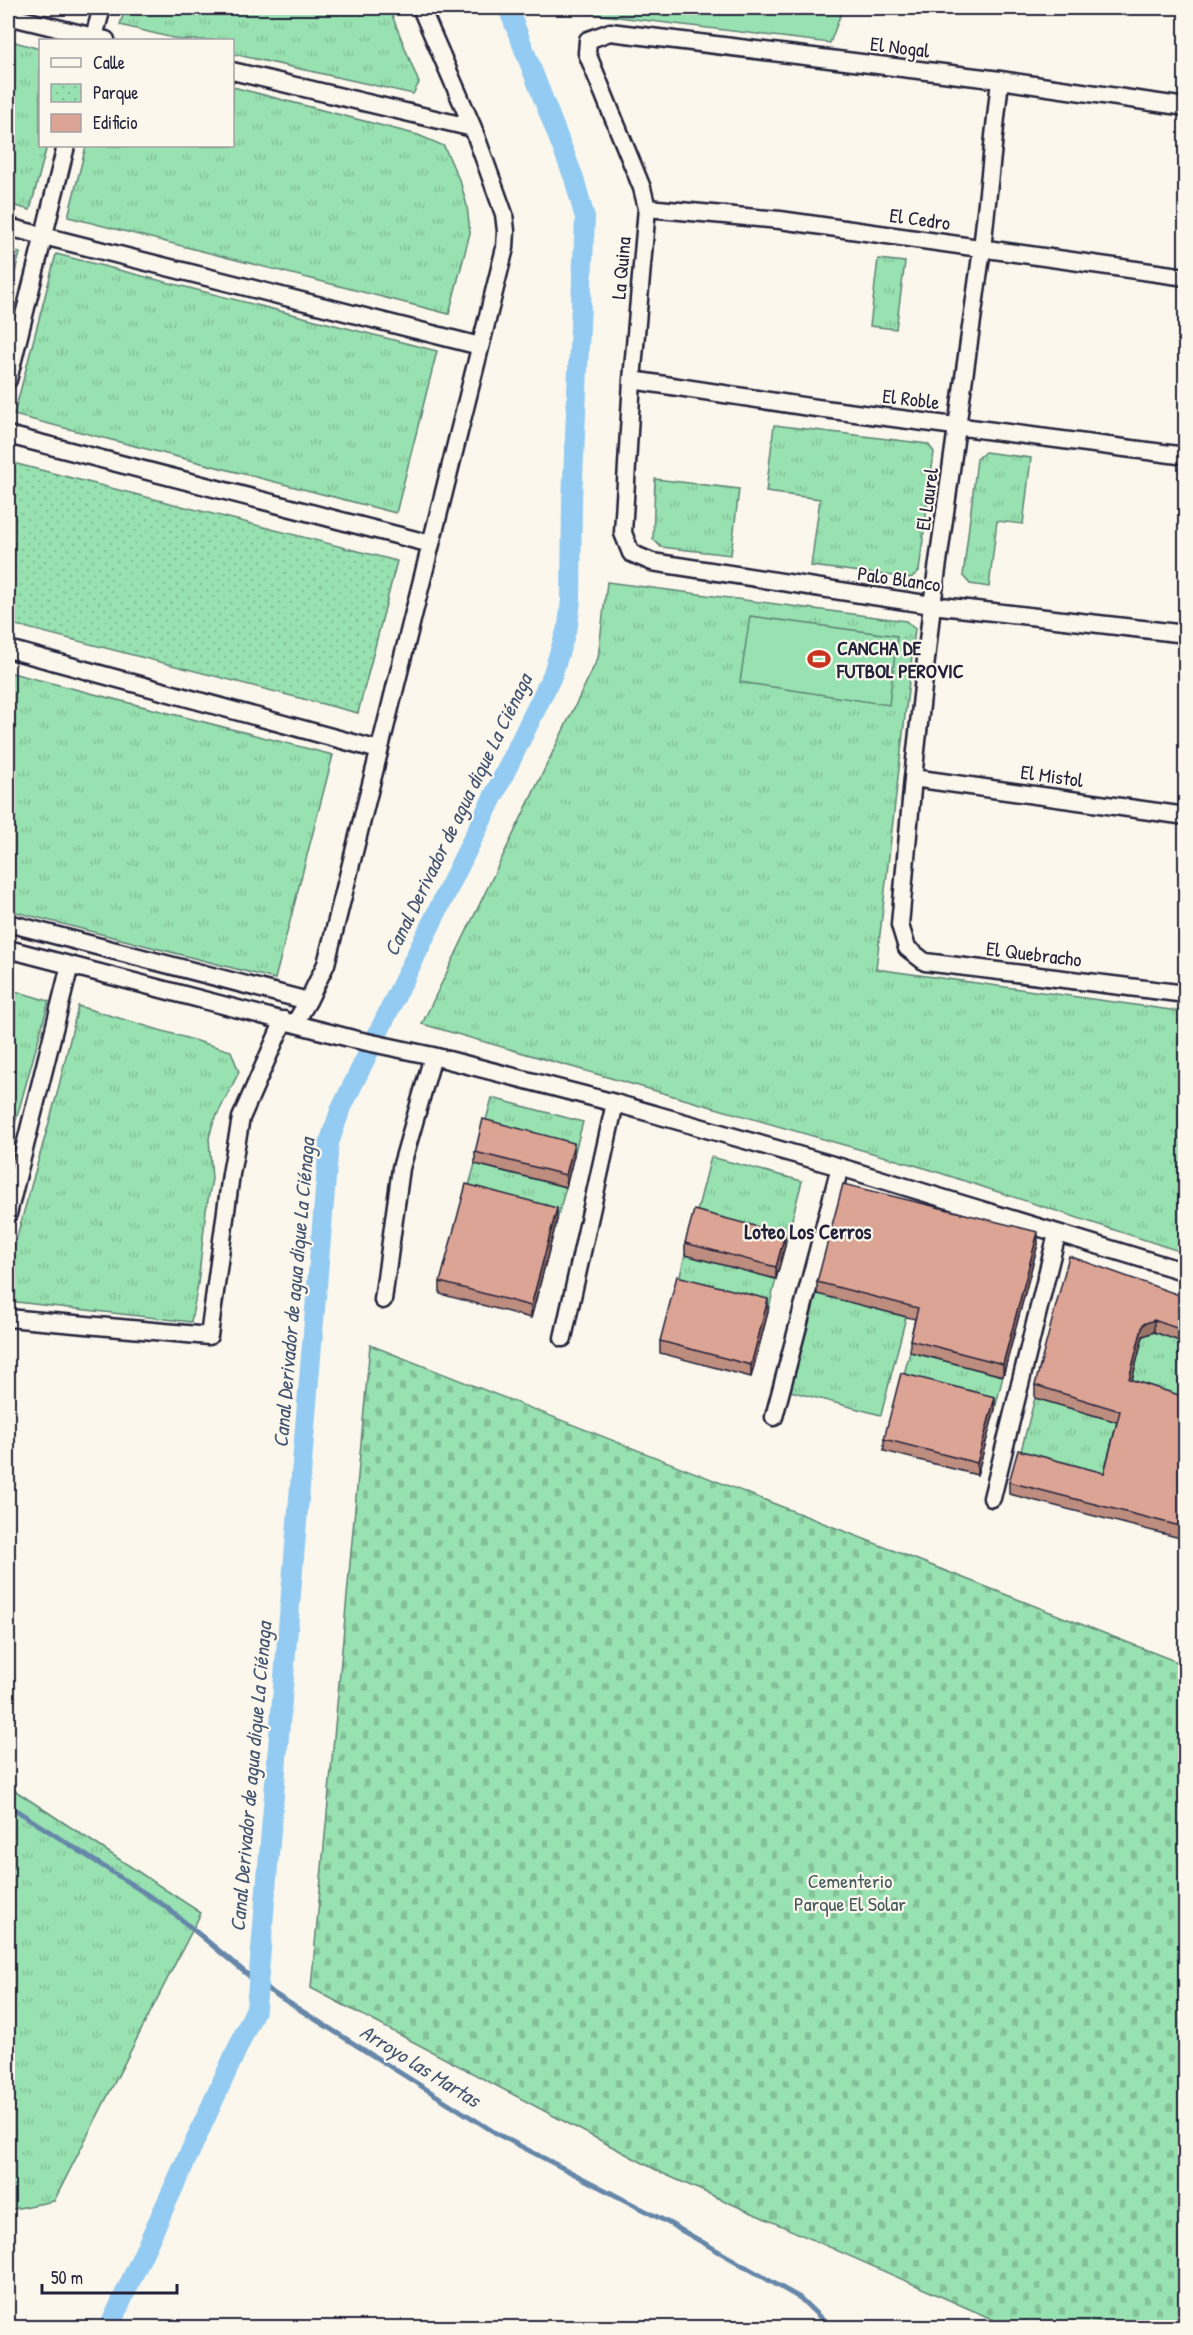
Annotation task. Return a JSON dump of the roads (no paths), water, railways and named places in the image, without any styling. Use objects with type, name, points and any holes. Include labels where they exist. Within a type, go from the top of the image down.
[{"type":"street","points":[[98,39],[102,8]]},
{"type":"street","points":[[8,1317],[209,1336],[241,1118],[290,1022],[308,1001],[326,964],[505,248],[504,214],[473,128],[422,8]]},
{"type":"street","points":[[8,16],[94,39]]},
{"type":"street","name":"El Nogal","points":[[610,32],[1000,80],[1185,107]]},
{"type":"street","name":"La Quina","points":[[610,32],[588,40],[587,53],[642,188],[647,208],[632,380],[623,533]]},
{"type":"street","points":[[234,71],[473,128]]},
{"type":"street","name":"El Laurel","points":[[900,925],[913,778],[933,605],[982,249],[1000,80]]},
{"type":"street","points":[[8,380],[66,147]]},
{"type":"street","name":"El Cedro","points":[[647,208],[780,220],[1185,277]]},
{"type":"street","points":[[8,227],[480,346]]},
{"type":"street","name":"El Roble","points":[[632,380],[809,407],[1185,456]]},
{"type":"street","points":[[8,435],[431,544]]},
{"type":"street","name":"Palo Blanco","points":[[623,533],[631,553],[652,562],[933,605],[1185,634]]},
{"type":"street","points":[[8,649],[379,750]]},
{"type":"street","name":"El Mistol","points":[[913,778],[1185,816]]},
{"type":"street","points":[[8,923],[308,1001]]},
{"type":"street","name":"El Quebracho","points":[[900,925],[907,948],[925,962],[1185,994]]},
{"type":"street","points":[[8,949],[352,1039],[433,1056],[615,1103],[840,1167],[1185,1272]]},
{"type":"street","points":[[8,1214],[70,965]]},
{"type":"street","points":[[383,1300],[401,1168],[433,1056]]},
{"type":"street","points":[[563,1338],[615,1103]]},
{"type":"street","points":[[774,1417],[840,1167]]},
{"type":"street","points":[[992,1498],[1057,1234]]},
{"type":"waterway","name":"Canal Derivador de agua dique La Ciénaga","points":[[109,2328],[256,2008],[329,1143],[340,1111],[552,676],[568,625],[571,600],[572,500],[585,218],[574,178],[508,8]]},
{"type":"waterway","name":"Arroyo las Martas","points":[[8,1805],[165,1906],[259,1984],[499,2135],[667,2222],[800,2298],[831,2328]]},
{"type":"place","name":"CANCHA DE FUTBOL PEROVIC","points":[[819,659]]},
{"type":"district","name":"Loteo Los Cerros","points":[[808,1232]]},
{"type":"park label","name":"Cementerio Parque El Solar","points":[[850,1892]]}]
